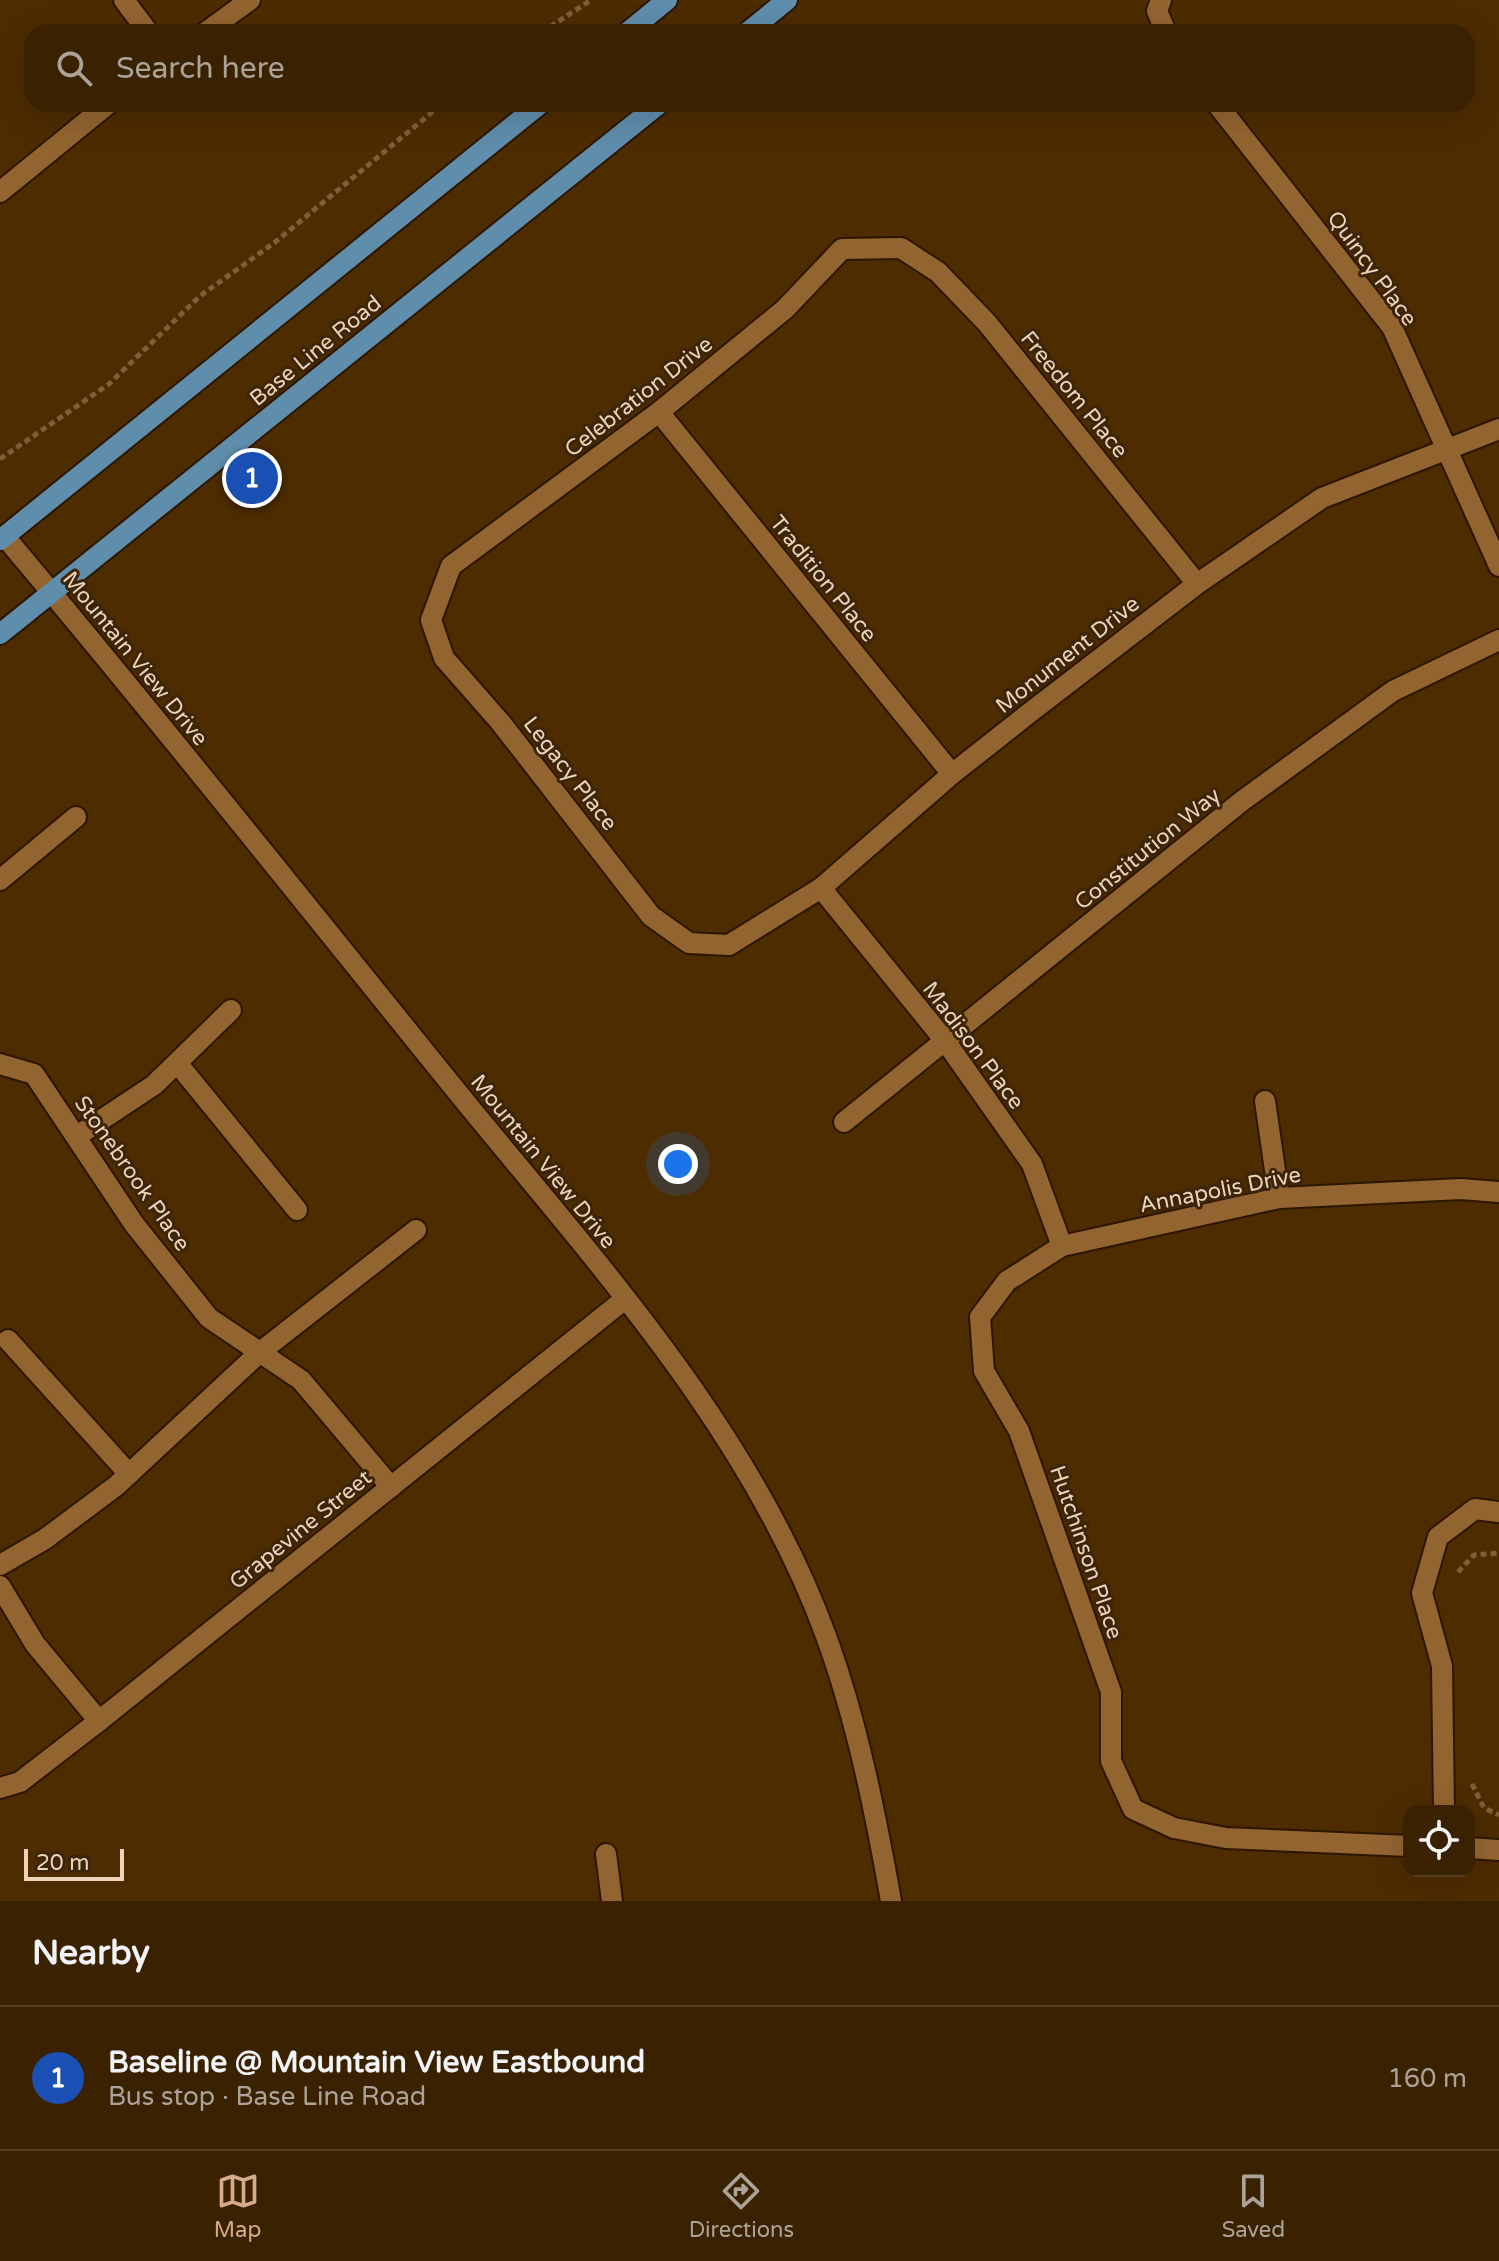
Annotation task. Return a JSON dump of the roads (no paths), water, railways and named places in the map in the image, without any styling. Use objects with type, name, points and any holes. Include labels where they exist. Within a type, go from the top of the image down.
[{"type":"main road","points":[[638,24],[667,0]]},
{"type":"main road","points":[[758,24],[787,0]]},
{"type":"main road","points":[[2,538],[530,112]]},
{"type":"main road","name":"Base Line Road","points":[[0,634],[649,112]]},
{"type":"street","points":[[124,0],[142,24]]},
{"type":"street","points":[[217,24],[250,0]]},
{"type":"street","points":[[0,192],[98,112]]},
{"type":"street","name":"Quincy Place","points":[[1223,112],[1392,327],[1499,566]]},
{"type":"street","name":"Celebration Drive","points":[[431,620],[451,566],[659,412],[785,309],[842,249],[901,248]]},
{"type":"street","name":"Freedom Place","points":[[901,248],[938,272],[987,323],[1197,584]]},
{"type":"street","name":"Tradition Place","points":[[659,412],[952,774]]},
{"type":"street","name":"Monument Drive","points":[[689,943],[729,945],[821,888],[952,774],[1197,584],[1322,498],[1499,429]]},
{"type":"street","name":"Mountain View Drive","points":[[2,538],[52,592],[625,1299],[723,1432],[785,1545],[825,1633],[866,1773],[891,1901]]},
{"type":"street","name":"Legacy Place","points":[[431,620],[444,658],[501,723],[651,916],[689,943]]},
{"type":"street","name":"Constitution Way","points":[[844,1122],[1242,801],[1393,691],[1499,640]]},
{"type":"street","points":[[0,880],[76,817]]},
{"type":"street","name":"Madison Place","points":[[821,888],[946,1042],[1032,1164],[1062,1246]]},
{"type":"street","points":[[77,1136],[123,1108],[178,1064],[231,1010]]},
{"type":"street","name":"Stonebrook Place","points":[[0,1064],[34,1074],[134,1224],[209,1318],[301,1380],[391,1487]]},
{"type":"street","points":[[178,1064],[297,1210]]},
{"type":"street","points":[[1265,1101],[1279,1198]]},
{"type":"street","name":"Annapolis Drive","points":[[980,1317],[1007,1281],[1062,1246],[1279,1198],[1461,1189],[1499,1192]]},
{"type":"street","points":[[0,1565],[45,1539],[129,1474],[259,1353],[416,1230]]},
{"type":"street","name":"Grapevine Street","points":[[0,1788],[20,1782],[99,1721],[625,1299]]},
{"type":"street","name":"Hutchinson Place","points":[[980,1317],[984,1371],[1019,1431],[1111,1692],[1111,1761],[1133,1809],[1174,1828],[1226,1838],[1403,1846]]},
{"type":"street","points":[[8,1340],[129,1474]]},
{"type":"street","points":[[1444,1805],[1442,1666],[1422,1593],[1438,1537],[1475,1509],[1499,1512]]},
{"type":"street","points":[[0,1586],[35,1644],[99,1721]]},
{"type":"street","points":[[1475,1848],[1499,1850]]},
{"type":"street","points":[[606,1854],[612,1901]]},
{"type":"place","name":"Baseline @ Mountain View Eastbound","points":[[252,478]]}]
